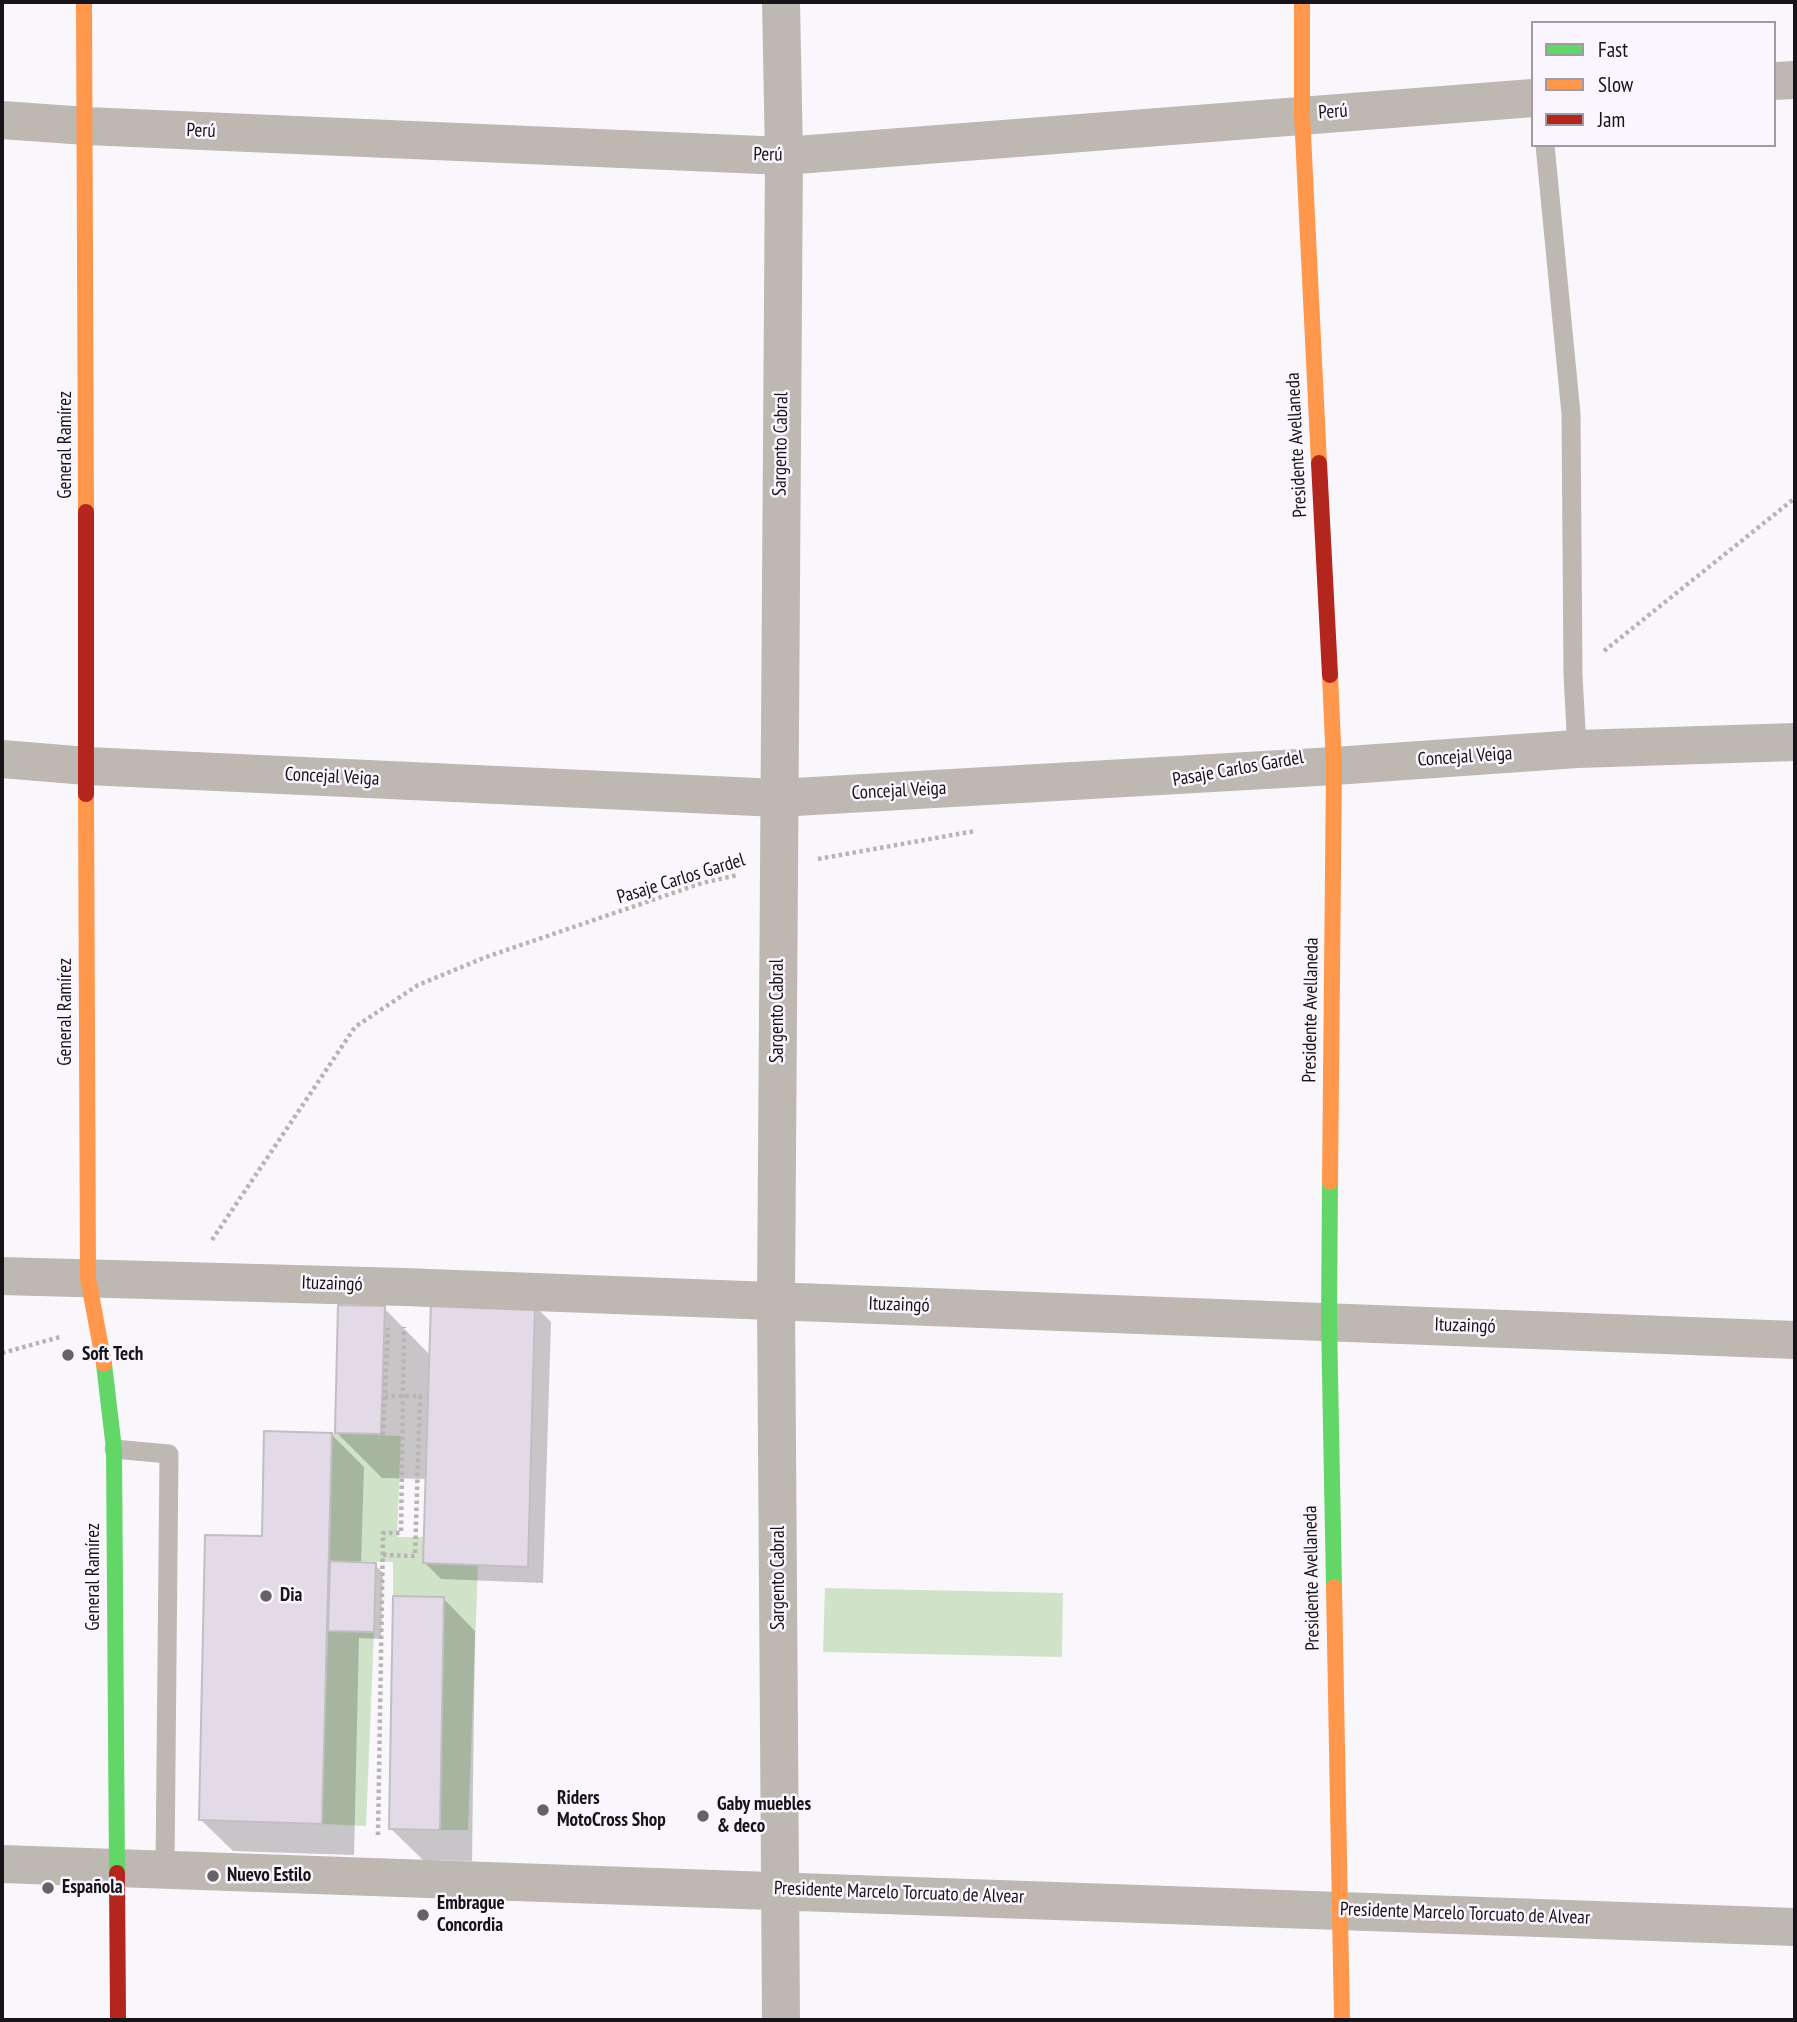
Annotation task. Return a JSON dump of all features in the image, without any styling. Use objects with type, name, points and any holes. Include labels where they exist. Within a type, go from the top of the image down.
[{"type":"street","name":"General Ramírez","points":[[84,2],[88,1278],[99,1327],[114,1449],[118,2020]]},
{"type":"street","name":"Sargento Cabral","points":[[781,2],[784,156],[776,1300],[781,2020]]},
{"type":"street","name":"Presidente Avellaneda","points":[[1302,2],[1302,114],[1334,766],[1329,1320],[1342,2020]]},
{"type":"street","points":[[1776,81],[1795,80]]},
{"type":"street","name":"Perú","points":[[2,120],[86,126],[784,156],[1531,98]]},
{"type":"street","name":"Concejal Veiga","points":[[2,759],[87,766],[778,798],[1577,749],[1795,742]]},
{"type":"street","name":"Ituzaingó","points":[[2,1276],[776,1300],[1795,1340]]},
{"type":"street","name":"Presidente Marcelo Torcuato de Alvear","points":[[2,1864],[164,1867],[1795,1927]]},
{"type":"lane","points":[[1545,147],[1571,414],[1573,676],[1577,749]]},
{"type":"lane","points":[[114,1449],[169,1454],[164,1867]]},
{"type":"path","points":[[1573,676],[1795,498]]},
{"type":"path","name":"Pasaje Carlos Gardel","points":[[187,1280],[355,1027],[418,985],[486,957],[702,883],[779,866],[982,830]]},
{"type":"path","points":[[377,1875],[383,1533],[401,1533],[404,1287]]},
{"type":"path","points":[[383,1435],[388,1323]]},
{"type":"path","points":[[2,1353],[99,1327]]},
{"type":"path","points":[[383,1555],[415,1556],[420,1396],[386,1396]]},
{"type":"green space","points":[[332,1433],[401,1436],[397,1537],[424,1537],[424,1563],[478,1565],[468,1830],[440,1830],[444,1597],[393,1596],[393,1562],[330,1561]]},
{"type":"green space","points":[[825,1588],[1063,1593],[1062,1657],[823,1652]]},
{"type":"green space","points":[[328,1631],[374,1632],[366,1826],[322,1824]]},
{"type":"building","points":[[431,1301],[535,1304],[528,1567],[423,1563]]},
{"type":"building","points":[[338,1305],[385,1306],[381,1434],[335,1433]]},
{"type":"building","name":"Dia","points":[[264,1431],[332,1433],[322,1824],[199,1820],[205,1535],[262,1536]]},
{"type":"building","points":[[330,1561],[376,1563],[374,1632],[328,1631]]},
{"type":"building","points":[[393,1596],[444,1597],[440,1830],[389,1829]]},
{"type":"traffic: fast","points":[[1330,1182],[1329,1320],[1334,1587]]},
{"type":"traffic: fast","points":[[104,1364],[114,1449],[117,1873]]},
{"type":"traffic: slow","points":[[84,2],[86,512]]},
{"type":"traffic: slow","points":[[1302,2],[1302,114],[1319,463]]},
{"type":"traffic: slow","points":[[1330,675],[1334,766],[1330,1182]]},
{"type":"traffic: slow","points":[[86,794],[88,1278],[104,1364]]},
{"type":"traffic: slow","points":[[1334,1587],[1342,2020]]},
{"type":"traffic: jam","points":[[1319,463],[1330,675]]},
{"type":"traffic: jam","points":[[86,512],[86,794]]},
{"type":"traffic: jam","points":[[117,1873],[118,2020]]},
{"type":"place","name":"Soft Tech","points":[[68,1355]]},
{"type":"place","name":"Dia","points":[[266,1596]]},
{"type":"place","name":"Riders MotoCross Shop","points":[[543,1810]]},
{"type":"place","name":"Gaby muebles & deco","points":[[703,1816]]},
{"type":"place","name":"Nuevo Estilo","points":[[213,1876]]},
{"type":"place","name":"Española","points":[[48,1888]]},
{"type":"place","name":"Embrague Concordia","points":[[423,1915]]}]
